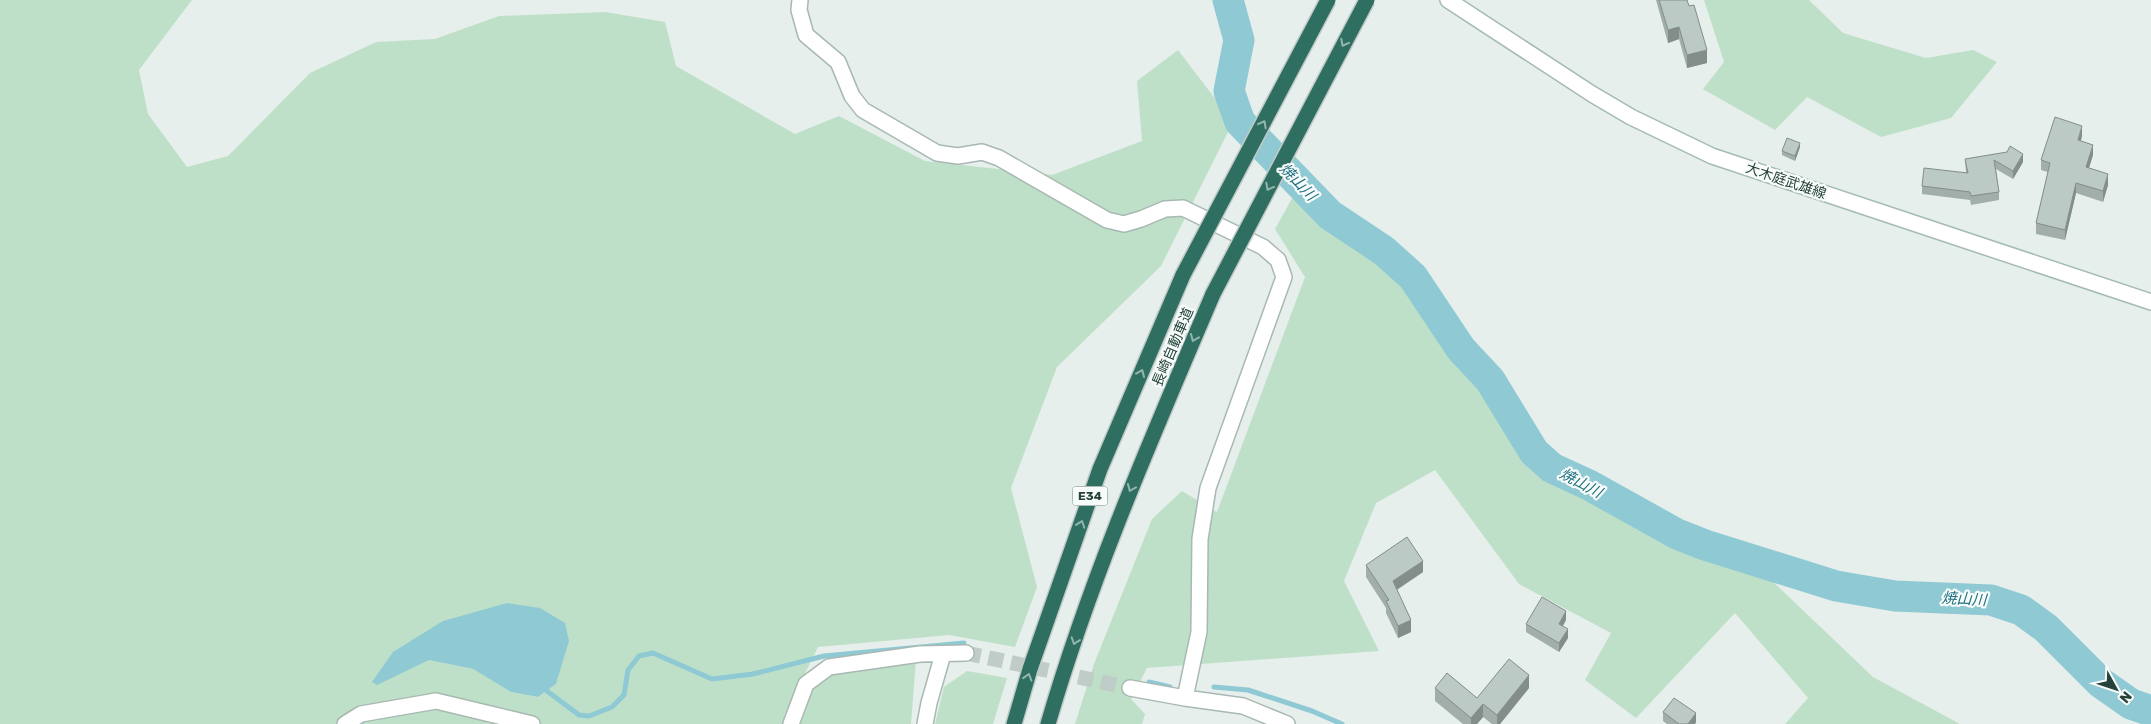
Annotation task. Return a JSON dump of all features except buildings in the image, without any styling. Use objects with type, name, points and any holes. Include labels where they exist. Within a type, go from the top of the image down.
[{"type":"highway","name":"長崎自動車道","points":[[1014,724],[1030,669],[1100,469],[1183,275],[1328,0]]},
{"type":"highway","name":"長崎自動車道","points":[[1048,724],[1058,690],[1124,504],[1213,294],[1367,0]]},
{"type":"street","points":[[800,0],[799,10],[806,35],[838,62],[852,96],[863,110],[937,153],[958,156],[982,152],[999,158],[1107,220],[1124,224],[1165,209],[1182,208],[1263,247],[1278,260],[1284,277],[1208,488],[1200,539],[1199,632],[1185,698]]},
{"type":"street","name":"大木庭武雄線","points":[[1448,0],[1600,99],[1631,117],[1712,156],[2151,302]]},
{"type":"street","points":[[791,724],[806,684],[829,667],[920,654],[966,653]]},
{"type":"street","points":[[925,724],[928,703],[943,654]]},
{"type":"street","points":[[1130,688],[1243,706],[1287,724]]},
{"type":"street","points":[[345,724],[361,714],[436,701],[532,724]]},
{"type":"green space","points":[[0,0],[192,0],[139,70],[148,114],[187,167],[228,156],[310,73],[376,42],[435,39],[499,16],[605,12],[665,22],[676,66],[795,134],[839,116],[925,161],[1052,175],[1142,141],[1137,81],[1178,50],[1233,122],[1161,266],[1057,367],[1011,488],[1037,587],[1015,647],[949,635],[818,647],[784,716],[786,724],[0,724]],"holes":[[[568,641],[556,684],[538,697],[511,692],[473,669],[429,660]]]},
{"type":"green space","points":[[1704,0],[1809,0],[1843,33],[1926,58],[1973,50],[1997,62],[1951,118],[1881,137],[1807,97],[1775,130],[1703,89],[1724,62]]},
{"type":"green space","points":[[1294,195],[1389,264],[1529,461],[1697,554],[1769,578],[1873,677],[1960,724],[1785,724],[1808,698],[1735,613],[1636,718],[1585,680],[1611,633],[1519,584],[1435,470],[1376,503],[1344,581],[1379,651],[1147,668],[1131,699],[1145,714],[1142,724],[1075,724],[1094,664],[1152,519],[1182,491],[1217,512],[1305,277],[1275,229]]},
{"type":"green space","points":[[916,660],[911,724],[798,724],[811,688],[831,674]]},
{"type":"green space","points":[[967,671],[1007,678],[993,724],[935,724],[944,687]]},
{"type":"water","points":[[507,603],[540,608],[565,623],[569,641],[556,684],[538,697],[511,692],[473,669],[429,660],[377,685],[372,682],[393,652],[443,621]]},
{"type":"waterway","name":"焼山川","points":[[1228,0],[1239,40],[1229,91],[1240,122],[1330,215],[1384,251],[1413,277],[1461,349],[1490,380],[1534,452],[1552,468],[1589,485],[1677,534],[1705,545],[1836,586],[1895,596],[1991,600],[2021,610],[2046,628],[2101,683],[2131,704],[2151,711]]},
{"type":"waterway","points":[[547,691],[579,715],[589,716],[612,707],[624,695],[628,670],[639,656],[653,653],[712,679],[753,674],[824,656],[964,643]]},
{"type":"waterway","points":[[1149,682],[1170,687]]},
{"type":"waterway","points":[[1214,687],[1248,690],[1312,711],[1342,724]]},
{"type":"tunnel","points":[[966,653],[1130,688]]}]
